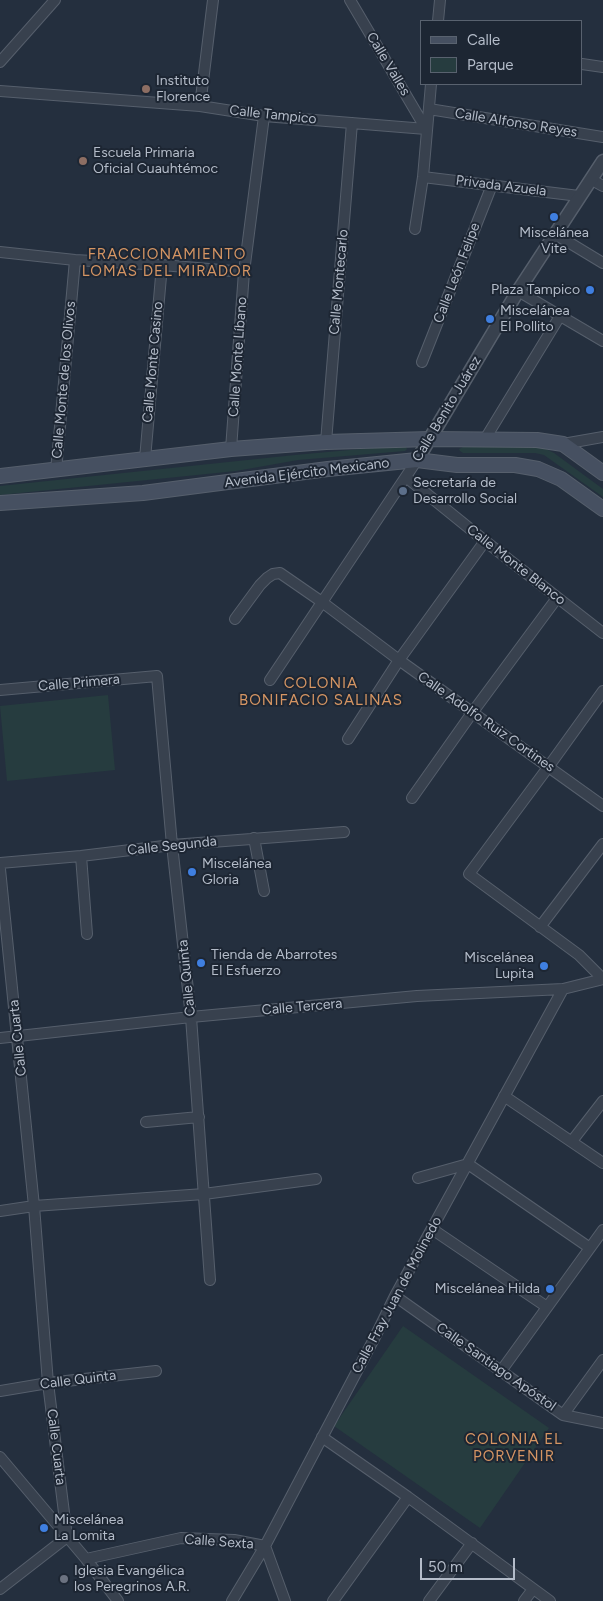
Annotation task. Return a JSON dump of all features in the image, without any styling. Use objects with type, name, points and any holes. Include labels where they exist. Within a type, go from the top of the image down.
[{"type":"main road","name":"Avenida Ejército Mexicano","points":[[0,476],[231,448],[326,442],[430,439],[537,440],[563,444],[603,472]]},
{"type":"main road","name":"Avenida Ejército Mexicano","points":[[0,503],[143,493],[328,469],[417,460],[457,465],[514,465],[538,470],[561,479],[603,509]]},
{"type":"street","points":[[0,62],[55,0]]},
{"type":"street","points":[[200,106],[213,0]]},
{"type":"street","name":"Calle Valles","points":[[350,0],[426,129]]},
{"type":"street","points":[[438,20],[440,0]]},
{"type":"street","points":[[583,64],[603,67]]},
{"type":"street","points":[[416,229],[432,85]]},
{"type":"street","name":"Calle Tampico","points":[[0,90],[200,106],[264,116],[426,129]]},
{"type":"street","name":"Calle Alfonso Reyes","points":[[429,109],[603,137]]},
{"type":"street","name":"Calle Monte Líbano","points":[[231,448],[244,272],[264,116]]},
{"type":"street","name":"Calle Montecarlo","points":[[326,442],[352,123]]},
{"type":"street","name":"Calle Benito Juárez","points":[[270,680],[417,460],[518,291],[603,161]]},
{"type":"street","name":"Privada Azuela","points":[[423,177],[579,196]]},
{"type":"street","points":[[592,180],[603,186]]},
{"type":"street","name":"Calle León Felipe","points":[[422,362],[492,185]]},
{"type":"street","points":[[555,234],[603,262]]},
{"type":"street","points":[[0,252],[75,260],[244,272]]},
{"type":"street","name":"Calle Monte de los Olivos","points":[[56,470],[75,260]]},
{"type":"street","name":"Calle Monte Casino","points":[[145,459],[162,265]]},
{"type":"street","points":[[518,291],[603,341]]},
{"type":"street","points":[[485,439],[560,316]]},
{"type":"street","points":[[563,444],[603,436]]},
{"type":"street","name":"Calle Monte Blanco","points":[[406,477],[603,633]]},
{"type":"street","points":[[348,739],[399,660],[485,541]]},
{"type":"street","name":"Calle Adolfo Ruiz Cortines","points":[[235,619],[260,585],[273,574],[280,573],[603,806]]},
{"type":"street","points":[[412,798],[472,712],[557,598]]},
{"type":"street","name":"Calle Primera","points":[[0,690],[157,676]]},
{"type":"street","name":"Calle Quinta","points":[[157,676],[172,845],[191,1017],[210,1280]]},
{"type":"street","points":[[603,691],[550,766],[469,874],[579,955],[603,979]]},
{"type":"street","name":"Calle Segunda","points":[[0,863],[172,845],[344,832]]},
{"type":"street","points":[[254,838],[264,891]]},
{"type":"street","points":[[540,927],[603,844]]},
{"type":"street","points":[[81,856],[87,934]]},
{"type":"street","name":"Calle Cuarta","points":[[0,870],[34,1206],[48,1383],[67,1537]]},
{"type":"street","name":"Calle Tercera","points":[[0,1038],[191,1017],[417,996],[564,989],[603,979]]},
{"type":"street","name":"Calle Fray Juan de Molinedo","points":[[232,1601],[265,1546],[395,1296],[564,989]]},
{"type":"street","points":[[504,1096],[603,1163]]},
{"type":"street","points":[[572,1141],[603,1101]]},
{"type":"street","points":[[146,1122],[198,1117]]},
{"type":"street","points":[[418,1178],[468,1164],[590,1248]]},
{"type":"street","points":[[0,1211],[34,1206],[204,1194],[316,1179]]},
{"type":"street","points":[[432,1229],[547,1307]]},
{"type":"street","points":[[501,1372],[603,1230]]},
{"type":"street","name":"Calle Santiago Apóstol","points":[[395,1296],[563,1416],[603,1423]]},
{"type":"street","points":[[563,1416],[603,1360]]},
{"type":"street","name":"Calle Quinta","points":[[0,1391],[48,1383],[156,1371]]},
{"type":"street","points":[[322,1437],[472,1543],[550,1601]]},
{"type":"street","points":[[0,1457],[86,1559],[118,1601]]},
{"type":"street","points":[[333,1601],[408,1497]]},
{"type":"street","points":[[0,1589],[67,1537]]},
{"type":"street","name":"Calle Sexta","points":[[86,1559],[181,1538],[234,1540],[265,1546]]},
{"type":"street","points":[[429,1601],[472,1543]]},
{"type":"street","points":[[265,1546],[285,1601]]},
{"type":"street","points":[[524,1601],[533,1589]]},
{"type":"green space","points":[[405,445],[407,449],[405,451],[298,460],[236,471],[0,495],[0,486]]},
{"type":"green space","points":[[463,447],[537,447],[546,449],[603,489],[603,497],[544,455],[535,453],[463,453],[459,449]]},
{"type":"green space","points":[[108,695],[115,770],[7,781],[0,706]]},
{"type":"green space","points":[[403,1326],[549,1428],[480,1528],[334,1426]]},
{"type":"place","name":"Instituto Florence","points":[[146,89]]},
{"type":"place","name":"Escuela Primaria Oficial Cuauhtémoc","points":[[83,161]]},
{"type":"place","name":"Miscelánea Vite","points":[[554,217]]},
{"type":"place","name":"Plaza Tampico","points":[[590,290]]},
{"type":"place","name":"Miscelánea El Pollito","points":[[490,319]]},
{"type":"place","name":"Secretaría de Desarrollo Social","points":[[403,491]]},
{"type":"place","name":"Miscelánea Gloria","points":[[192,872]]},
{"type":"place","name":"Tienda de Abarrotes El Esfuerzo","points":[[201,963]]},
{"type":"place","name":"Miscelánea Lupita","points":[[544,966]]},
{"type":"place","name":"Miscelánea Hilda","points":[[550,1289]]},
{"type":"place","name":"Miscelánea La Lomita","points":[[44,1528]]},
{"type":"place","name":"Iglesia Evangélica los Peregrinos A.R.","points":[[64,1579]]},
{"type":"district","name":"FRACCIONAMIENTO LOMAS DEL MIRADOR","points":[[167,264]]},
{"type":"district","name":"COLONIA BONIFACIO SALINAS","points":[[321,692]]},
{"type":"district","name":"COLONIA EL PORVENIR","points":[[514,1448]]}]
